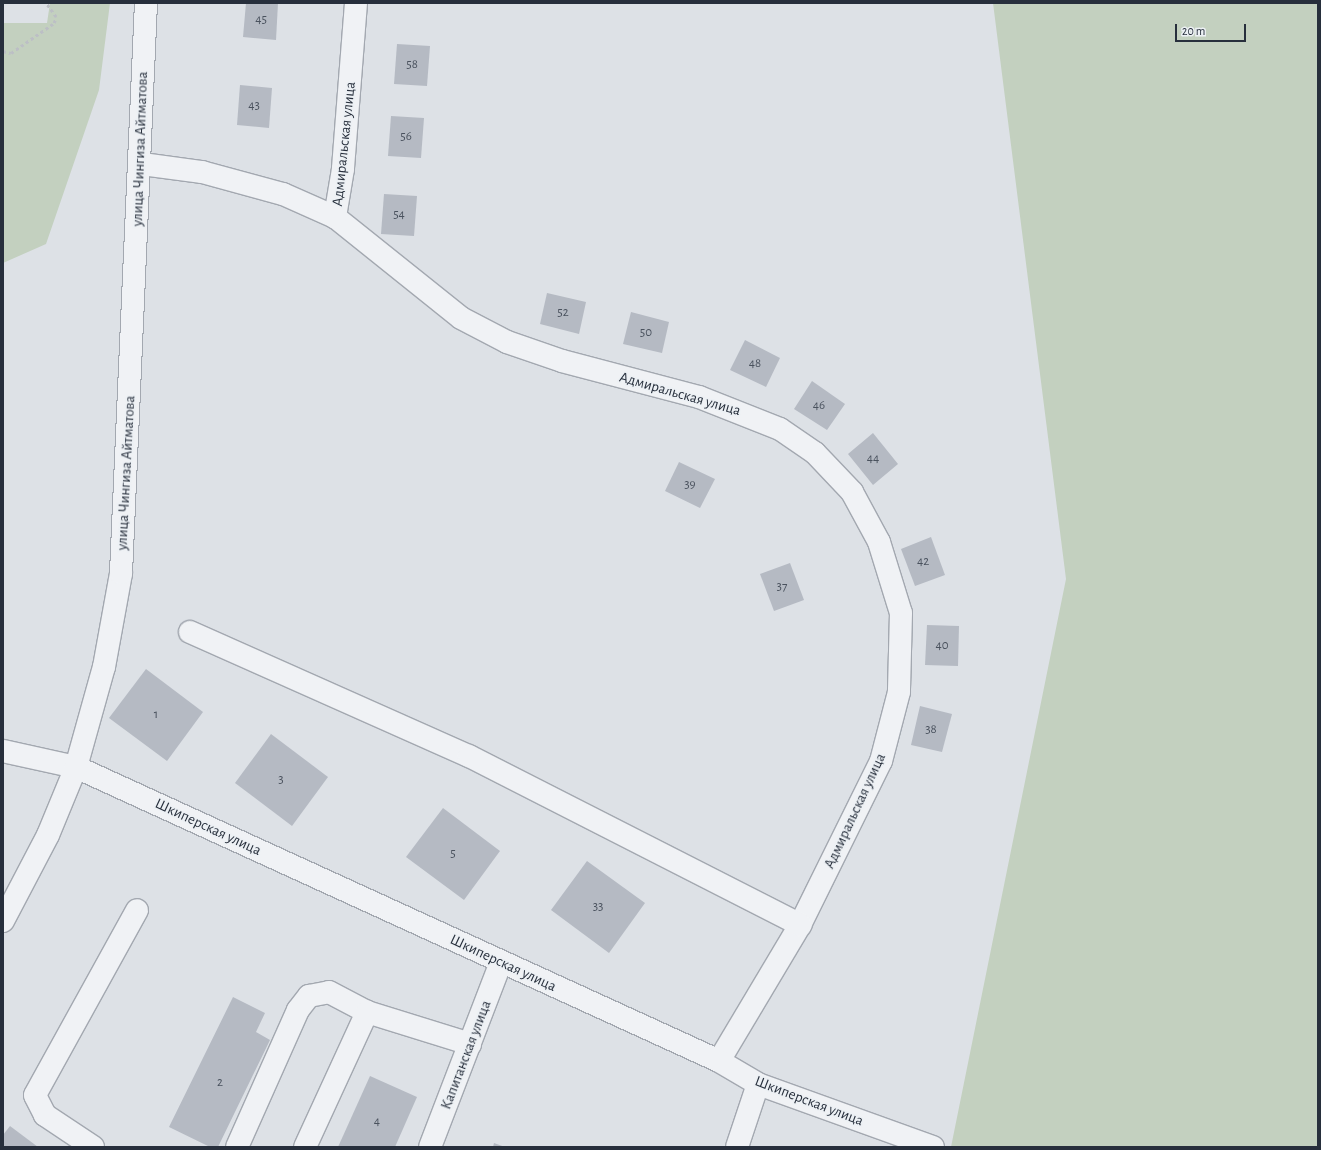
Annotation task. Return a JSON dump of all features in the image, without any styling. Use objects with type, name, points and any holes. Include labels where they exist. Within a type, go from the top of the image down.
[{"type":"street","name":"улица Чингиза Айтматова","points":[[3,921],[48,835],[76,767],[104,667],[121,573],[142,164],[146,3]]},
{"type":"street","name":"Адмиральская улица","points":[[356,3],[345,154],[335,217],[461,318],[507,342],[555,358],[745,412],[780,429],[815,453],[852,492],[879,542],[901,613],[899,692],[882,761],[800,925],[719,1061]]},
{"type":"street","points":[[142,164],[202,172],[283,194],[335,217]]},
{"type":"street","points":[[190,632],[469,756],[800,925]]},
{"type":"street","name":"Шкиперская улица","points":[[3,751],[76,767],[719,1061],[758,1084],[933,1147]]},
{"type":"street","points":[[93,1147],[45,1115],[35,1095],[137,910]]},
{"type":"street","name":"Капитанская улица","points":[[430,1147],[501,962]]},
{"type":"street","points":[[237,1147],[298,1010],[309,996],[329,992],[367,1012],[470,1044]]},
{"type":"street","points":[[305,1147],[367,1012]]},
{"type":"street","points":[[737,1147],[758,1084]]},
{"type":"path","points":[[3,51],[11,53],[54,23],[56,17],[46,3]]},
{"type":"green space","points":[[50,3],[110,3],[99,90],[46,244],[3,263],[3,23],[47,23]]},
{"type":"green space","points":[[993,3],[1318,3],[1318,1147],[951,1147],[1066,579]]},
{"type":"building","points":[[246,3],[278,3],[276,40],[243,37]]},
{"type":"building","points":[[397,44],[430,46],[427,86],[394,84]]},
{"type":"building","points":[[240,85],[272,88],[269,128],[237,125]]},
{"type":"building","points":[[391,116],[424,118],[421,158],[388,156]]},
{"type":"building","points":[[384,194],[417,196],[414,236],[381,234]]},
{"type":"building","points":[[547,293],[586,302],[579,334],[540,324]]},
{"type":"building","points":[[631,312],[669,322],[662,353],[623,344]]},
{"type":"building","points":[[745,340],[780,358],[766,387],[730,370]]},
{"type":"building","points":[[812,381],[845,404],[827,430],[794,409]]},
{"type":"building","points":[[873,433],[898,464],[873,485],[848,454]]},
{"type":"building","points":[[679,462],[715,479],[700,508],[665,491]]},
{"type":"building","points":[[931,537],[945,575],[915,586],[901,549]]},
{"type":"building","points":[[790,563],[804,600],[774,611],[760,574]]},
{"type":"building","points":[[927,625],[959,626],[958,666],[925,665]]},
{"type":"building","points":[[146,669],[203,712],[167,761],[109,718]]},
{"type":"building","points":[[920,706],[952,714],[942,752],[911,745]]},
{"type":"building","points":[[271,734],[328,777],[292,826],[235,783]]},
{"type":"building","points":[[443,808],[500,851],[464,900],[406,857]]},
{"type":"building","points":[[587,861],[645,903],[609,953],[551,910]]},
{"type":"building","points":[[233,997],[265,1013],[256,1032],[270,1040],[218,1147],[210,1147],[169,1127]]},
{"type":"building","points":[[370,1076],[417,1097],[395,1147],[338,1147]]},
{"type":"building","points":[[10,1126],[38,1147],[3,1147],[3,1135]]},
{"type":"building","points":[[494,1143],[505,1147],[493,1147]]}]
